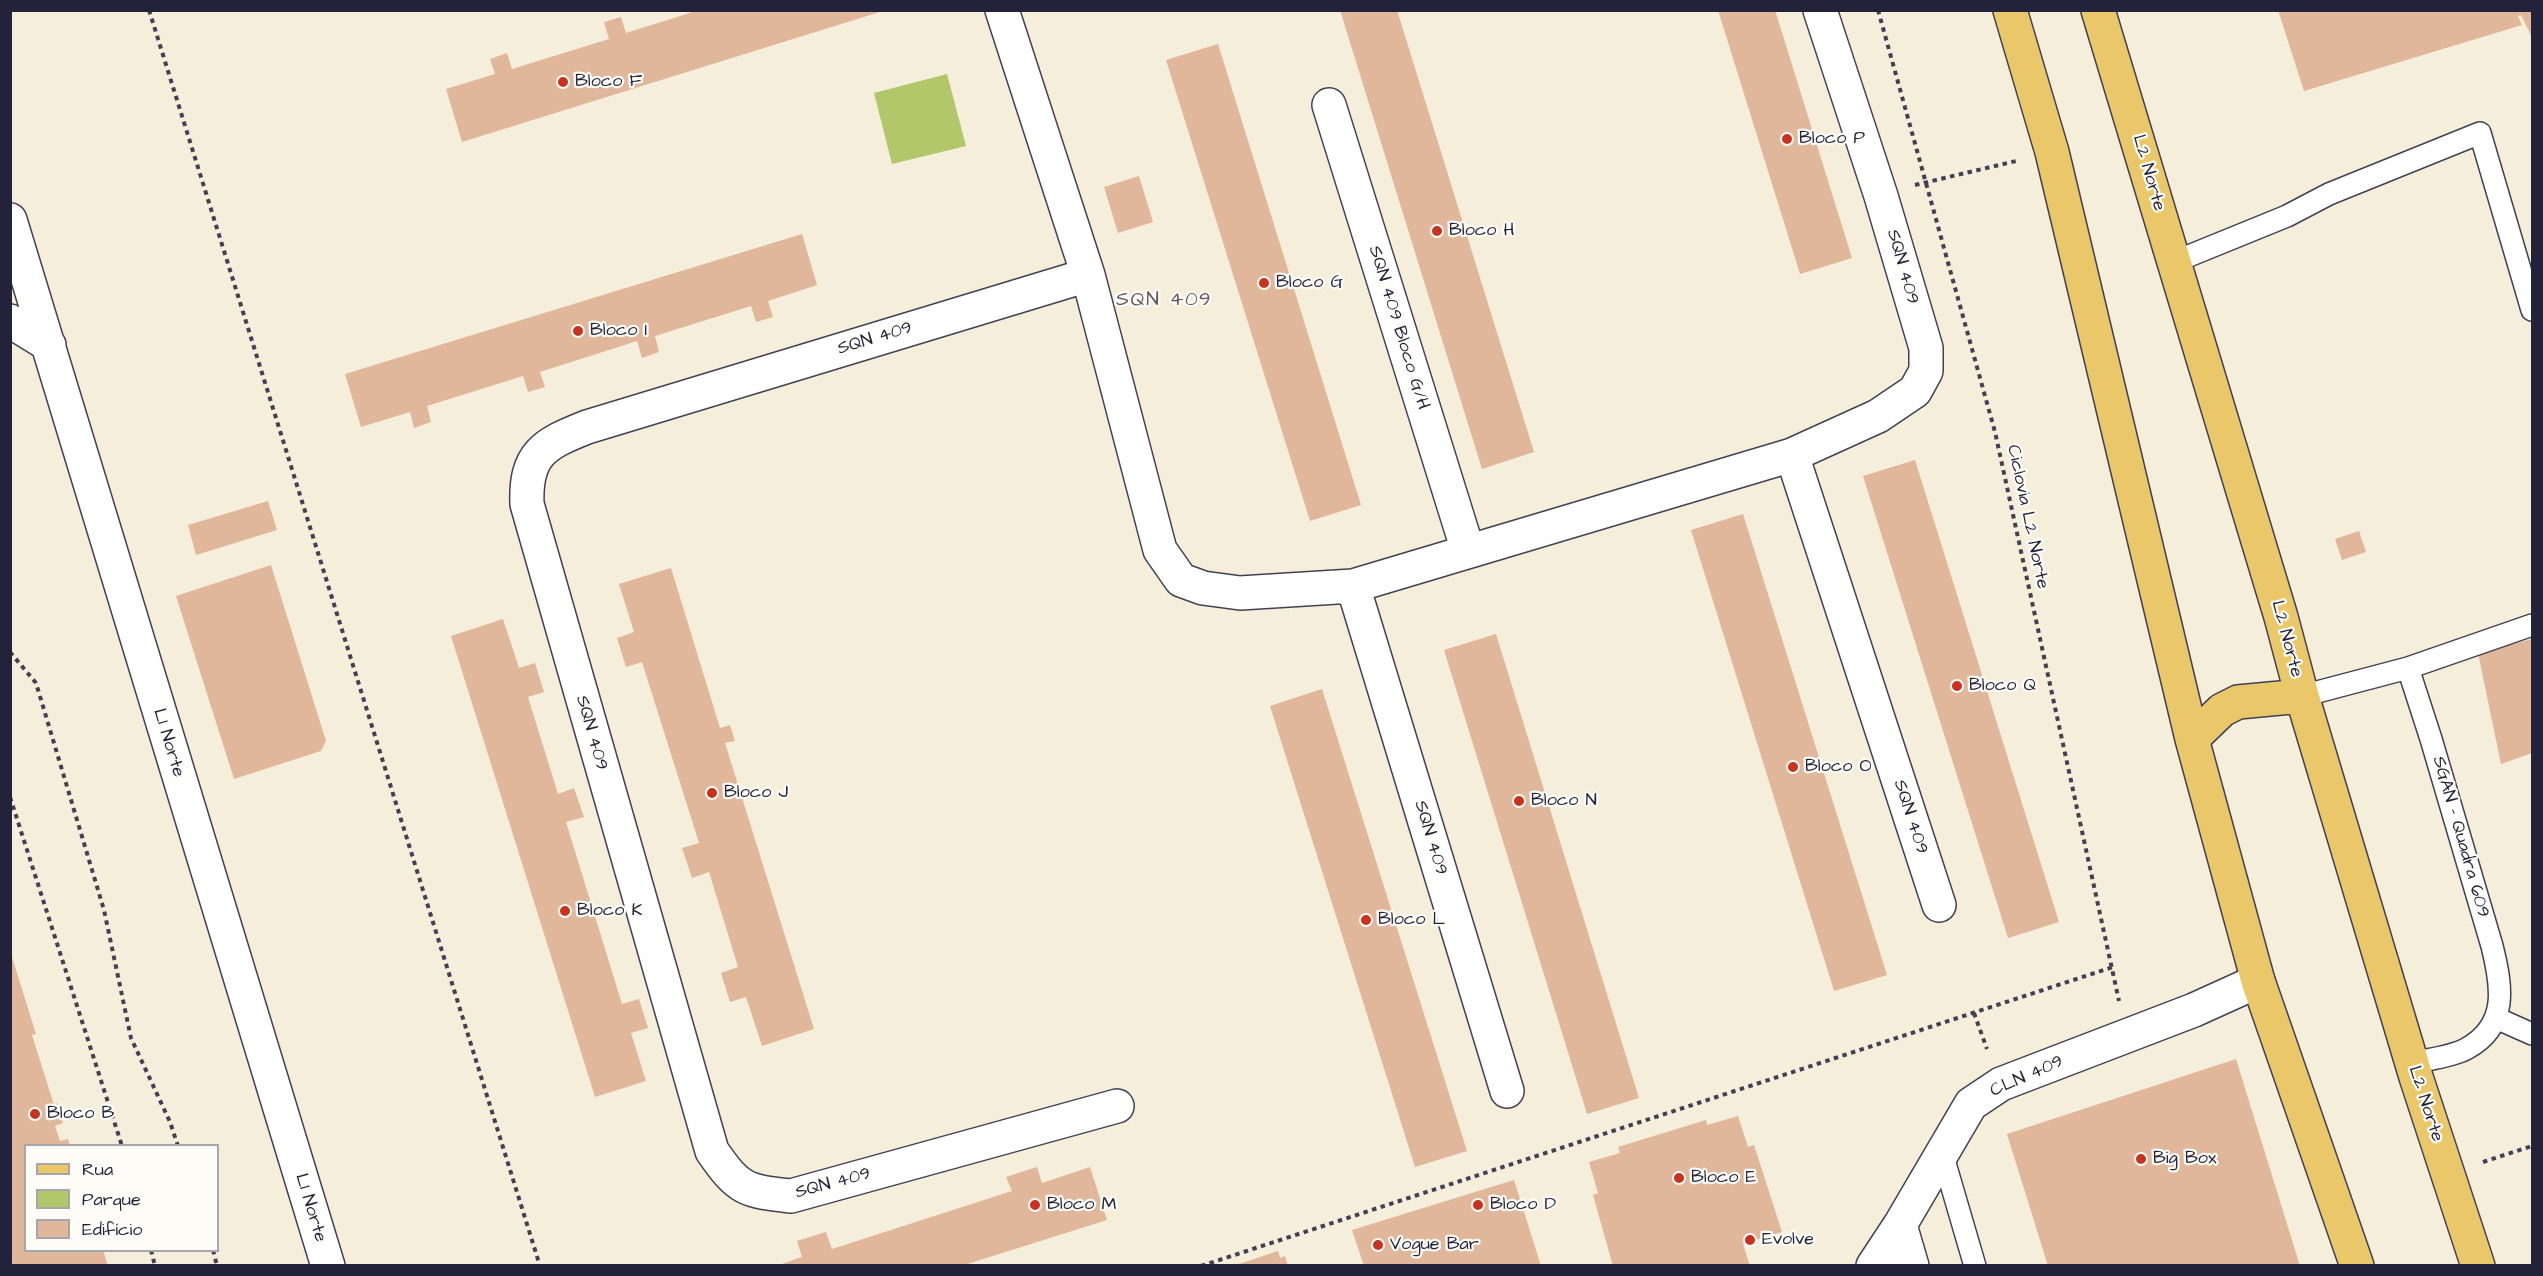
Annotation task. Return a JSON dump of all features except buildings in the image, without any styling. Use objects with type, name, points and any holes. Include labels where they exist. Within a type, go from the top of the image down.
[{"type":"main road","points":[[2010,10],[2052,152],[2192,739],[2258,981],[2357,1266]]},
{"type":"main road","name":"L2 Norte","points":[[2098,10],[2281,617],[2302,696],[2412,1063],[2478,1266]]},
{"type":"main road","points":[[2192,739],[2222,710],[2238,702],[2302,696]]},
{"type":"street","name":"SQN 409","points":[[1002,10],[1088,275],[1160,550],[1181,580],[1203,588],[1240,593],[1353,586],[1792,455],[1878,416],[1915,391],[1926,371],[1926,348],[1881,196],[1820,10]]},
{"type":"street","name":"SQN 409 Bloco G/H","points":[[1329,105],[1468,551]]},
{"type":"street","name":"L1 Norte","points":[[10,220],[16,256],[49,345],[328,1266]]},
{"type":"street","name":"SQN 409","points":[[1088,275],[563,436],[543,450],[528,468],[526,504],[712,1151],[730,1177],[754,1192],[791,1196],[1117,1106]]},
{"type":"street","points":[[10,321],[49,345]]},
{"type":"street","name":"SQN 409","points":[[1792,455],[1939,904]]},
{"type":"street","name":"SQN 409","points":[[1353,586],[1507,1091]]},
{"type":"street","name":"CLN 409","points":[[1873,1266],[1900,1225],[1971,1104],[2001,1084],[2194,1010],[2258,981]]},
{"type":"street","points":[[1900,1225],[1912,1266]]},
{"type":"lane","points":[[2174,262],[2288,216],[2329,194],[2480,134],[2532,310]]},
{"type":"lane","points":[[2302,696],[2408,668],[2532,625]]},
{"type":"lane","name":"SGAN - Quadra 609","points":[[2408,668],[2431,739],[2499,974],[2501,998],[2496,1018],[2484,1037],[2465,1050],[2412,1063]]},
{"type":"lane","points":[[2496,1018],[2532,1034]]},
{"type":"lane","points":[[1942,1153],[1975,1266]]},
{"type":"path","points":[[149,10],[540,1266]]},
{"type":"path","name":"Ciclovia L2 Norte","points":[[1878,10],[1995,432],[2113,967],[2125,1036]]},
{"type":"path","points":[[1881,196],[1925,182],[2052,152]]},
{"type":"path","points":[[10,652],[36,682],[104,910],[131,1038],[170,1122],[177,1144]]},
{"type":"path","points":[[10,797],[121,1144]]},
{"type":"path","points":[[1201,1266],[2113,967]]},
{"type":"green space","points":[[947,74],[966,146],[892,164],[874,93]]},
{"type":"place","name":"Bloco F","points":[[563,82]]},
{"type":"place","name":"Bloco P","points":[[1787,139]]},
{"type":"place","name":"Bloco H","points":[[1437,231]]},
{"type":"place","name":"Bloco G","points":[[1264,283]]},
{"type":"place","name":"Bloco I","points":[[578,331]]},
{"type":"place","name":"Bloco Q","points":[[1957,686]]},
{"type":"place","name":"Bloco O","points":[[1793,767]]},
{"type":"place","name":"Bloco J","points":[[712,793]]},
{"type":"place","name":"Bloco N","points":[[1519,801]]},
{"type":"place","name":"Bloco K","points":[[565,911]]},
{"type":"place","name":"Bloco L","points":[[1366,920]]},
{"type":"place","name":"Bloco B","points":[[35,1114]]},
{"type":"place","name":"Big Box","points":[[2141,1159]]},
{"type":"place","name":"Bloco E","points":[[1679,1178]]},
{"type":"place","name":"Bloco M","points":[[1035,1205]]},
{"type":"place","name":"Bloco D","points":[[1478,1205]]},
{"type":"place","name":"Evolve","points":[[1750,1240]]},
{"type":"place","name":"Vogue Bar","points":[[1378,1245]]},
{"type":"district","name":"SQN 409","points":[[1164,301]]}]
